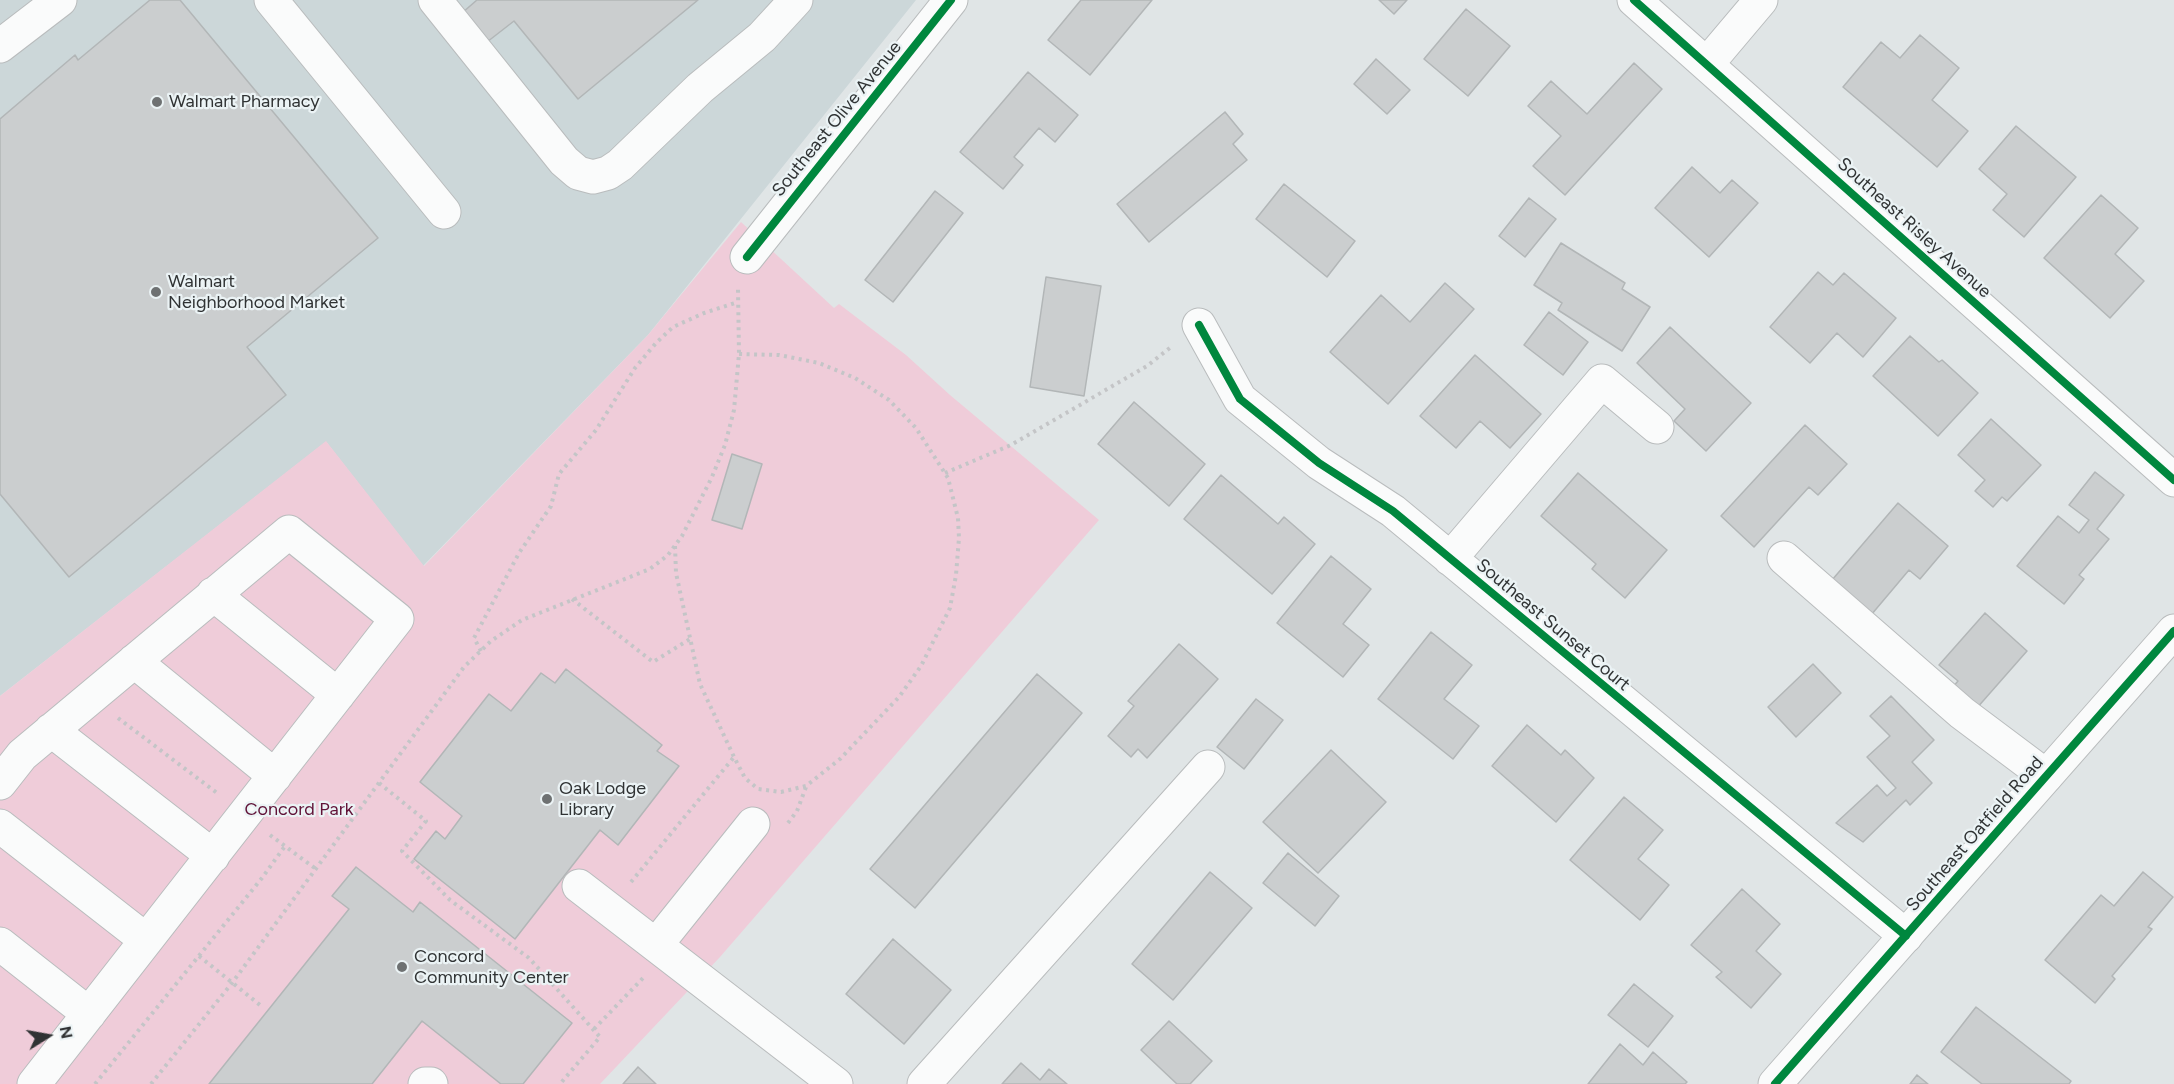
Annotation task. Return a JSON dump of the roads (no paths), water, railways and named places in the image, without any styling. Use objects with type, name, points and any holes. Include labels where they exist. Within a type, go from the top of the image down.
[{"type":"street","points":[[0,46],[60,0]]},
{"type":"street","points":[[271,0],[444,212]]},
{"type":"street","points":[[435,0],[564,161],[578,173],[593,177],[608,173],[620,165],[700,88],[762,37],[796,0]]},
{"type":"street","name":"Southeast Olive Avenue","points":[[747,257],[951,0]]},
{"type":"street","name":"Southeast Risley Avenue","points":[[1634,0],[2174,480]]},
{"type":"street","points":[[1707,64],[1761,0]]},
{"type":"street","name":"Southeast Sunset Court","points":[[1199,325],[1240,399],[1319,463],[1394,511],[1906,936]]},
{"type":"street","points":[[1450,559],[1602,381],[1657,427]]},
{"type":"street","points":[[0,783],[22,755],[289,531],[397,619],[34,1084]]},
{"type":"street","points":[[1784,558],[1962,713],[2046,776]]},
{"type":"street","points":[[213,594],[338,695]]},
{"type":"street","name":"Southeast Oatfield Road","points":[[1775,1084],[2174,631]]},
{"type":"street","points":[[134,661],[275,776]]},
{"type":"street","points":[[51,730],[213,856]]},
{"type":"street","points":[[924,1084],[1208,767]]},
{"type":"street","points":[[656,945],[753,824]]},
{"type":"street","points":[[0,826],[146,940]]},
{"type":"street","points":[[579,886],[836,1084]]},
{"type":"street","points":[[0,944],[89,1014]]},
{"type":"street","points":[[425,1084],[430,1084]]},
{"type":"place","name":"Walmart Pharmacy","points":[[157,102]]},
{"type":"place","name":"Walmart Neighborhood Market","points":[[156,292]]},
{"type":"place","name":"Oak Lodge Library","points":[[547,799]]},
{"type":"place","name":"Concord Community Center","points":[[402,967]]},
{"type":"park label","name":"Concord Park","points":[[299,810]]}]
